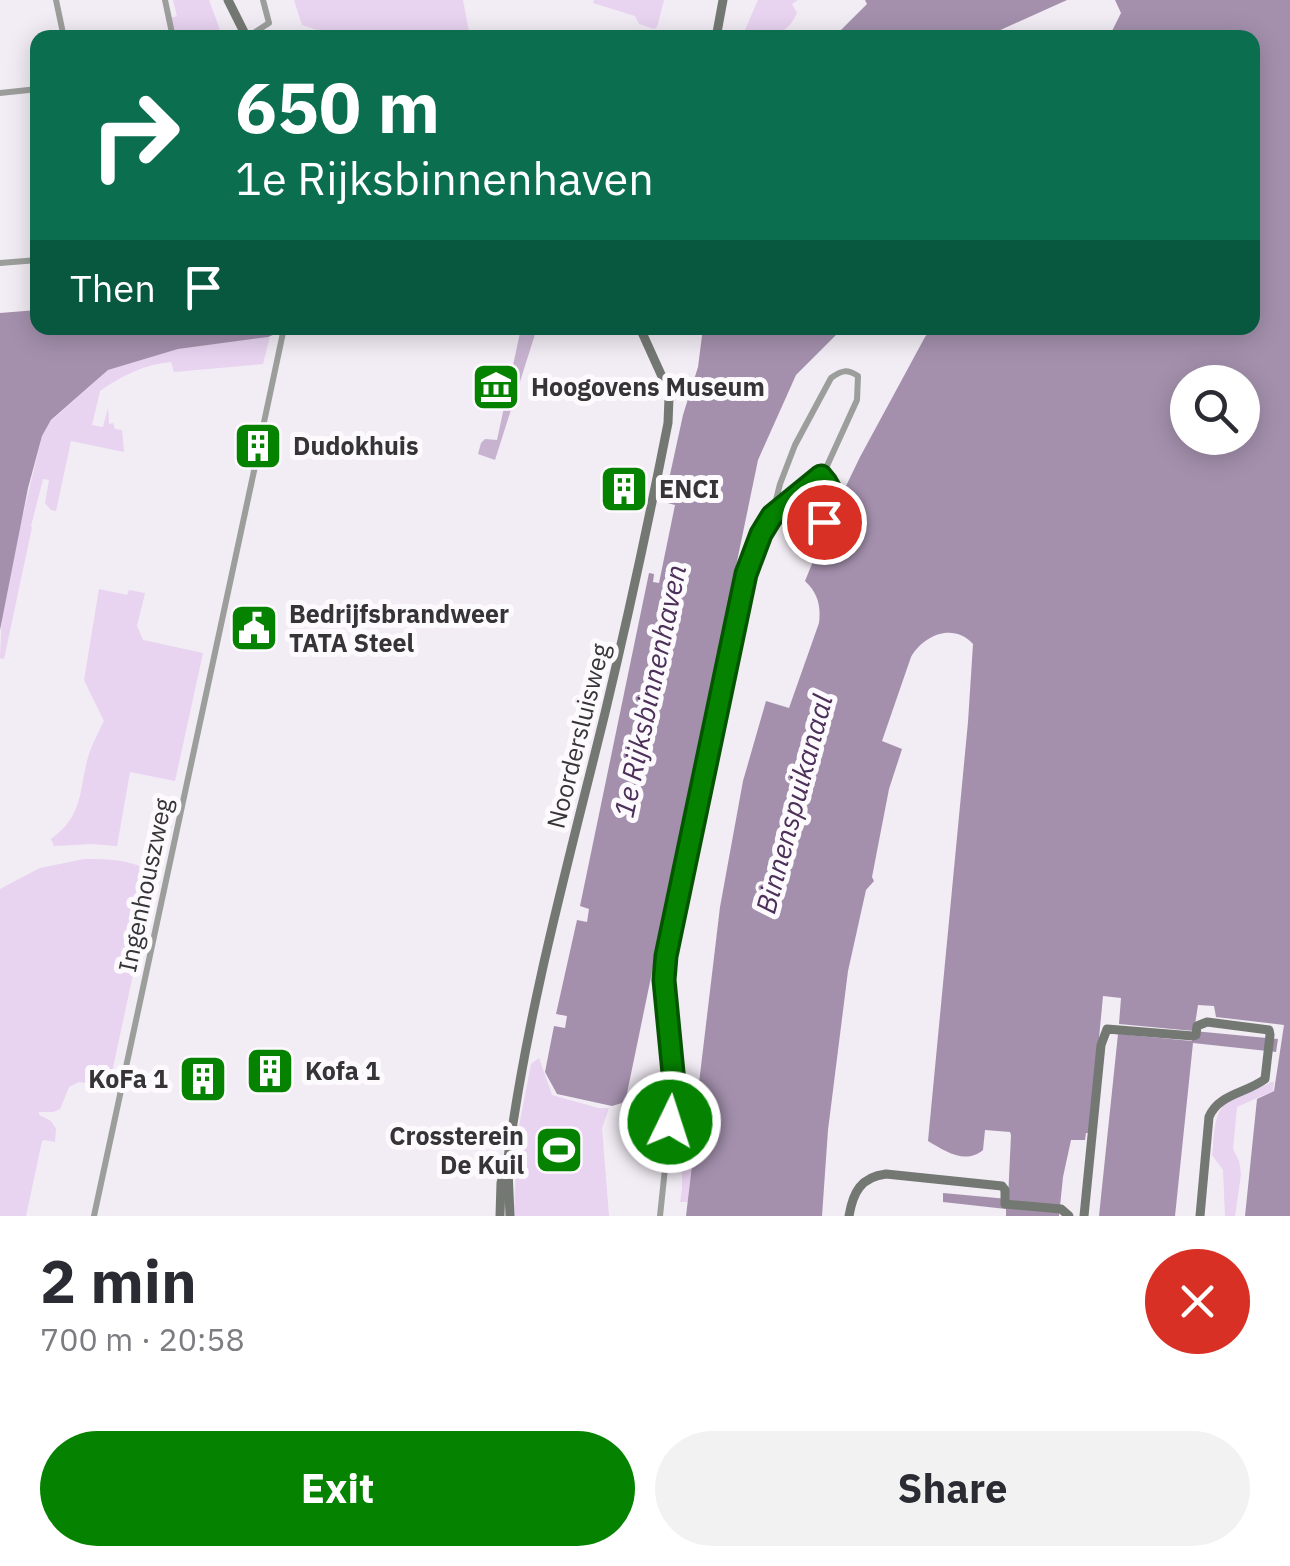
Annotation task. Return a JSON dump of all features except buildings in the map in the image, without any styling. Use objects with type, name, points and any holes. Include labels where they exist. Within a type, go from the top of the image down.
[{"type":"street","points":[[56,0],[62,30]]},
{"type":"street","points":[[165,0],[171,30]]},
{"type":"street","points":[[228,0],[242,30]]},
{"type":"street","points":[[258,30],[268,23],[263,0]]},
{"type":"street","points":[[717,30],[723,0]]},
{"type":"street","points":[[0,93],[30,90]]},
{"type":"street","points":[[0,263],[30,261]]},
{"type":"street","points":[[260,441],[282,335]]},
{"type":"street","name":"Noordersluisweg","points":[[510,1216],[508,1158],[512,1124],[556,910],[626,624],[668,424],[669,398],[643,335]]},
{"type":"street","points":[[660,1216],[674,1083],[664,980],[666,956],[746,574],[772,516],[795,444],[831,378],[840,371],[858,376],[857,400],[821,476],[772,516]]},
{"type":"street","name":"Ingenhouszweg","points":[[94,1216],[257,457]]},
{"type":"street","points":[[821,476],[834,497],[824,522]]},
{"type":"street","points":[[1084,1216],[1101,1046],[1107,1029],[1193,1036],[1200,1023],[1207,1022],[1269,1030],[1265,1079],[1213,1108],[1200,1216]]},
{"type":"street","name":"Noordersluisweg","points":[[500,1216],[501,1183],[508,1158]]},
{"type":"street","points":[[849,1216],[854,1194],[865,1180],[886,1174],[1002,1186],[1004,1204],[1065,1212]]},
{"type":"shaded area","points":[[173,0],[209,0],[220,30],[174,30],[171,18],[177,16]]},
{"type":"shaded area","points":[[294,0],[463,0],[469,30],[317,30],[302,25]]},
{"type":"shaded area","points":[[664,0],[654,29],[639,24],[635,16],[593,3]]},
{"type":"shaded area","points":[[758,0],[798,0],[792,4],[797,13],[784,30],[745,30]]},
{"type":"shaded area","points":[[520,335],[535,335],[495,460],[478,454],[485,439],[497,440]]},
{"type":"shaded area","points":[[270,336],[263,364],[174,372],[171,362],[161,363],[116,380],[100,391],[92,425],[103,427],[108,408],[109,424],[122,430],[124,452],[71,441],[56,511],[45,503],[49,480],[43,479],[4,659],[0,658],[2,610],[42,436],[51,421],[108,370],[178,349]]},
{"type":"shaded area","points":[[99,589],[127,595],[129,590],[145,593],[137,626],[143,640],[203,653],[175,781],[130,772],[117,846],[54,846],[51,839],[76,810],[90,751],[104,721],[84,680]]},
{"type":"shaded area","points":[[84,859],[132,863],[149,871],[156,877],[153,904],[136,932],[142,950],[135,965],[109,1086],[79,1082],[69,1087],[60,1109],[39,1112],[56,1129],[55,1142],[42,1141],[26,1216],[0,1216],[0,889],[40,868]]},
{"type":"shaded area","name":"Crossterein De Kuil","points":[[539,1058],[552,1095],[609,1108],[602,1128],[609,1216],[514,1216],[517,1137],[531,1064]]},
{"type":"shaded area","points":[[1271,1082],[1273,1091],[1237,1107],[1233,1149],[1241,1174],[1235,1216],[1225,1216],[1223,1170],[1212,1155],[1216,1120],[1227,1103]]},
{"type":"shaded area","points":[[701,1090],[688,1202],[680,1202],[682,1151],[694,1091]]},
{"type":"water","points":[[865,0],[1067,0],[1001,30],[841,30],[867,4]]},
{"type":"water","name":"Binnenspuikanaal","points":[[1115,0],[1290,0],[1290,1216],[1245,1216],[1257,1099],[1274,1091],[1284,1025],[1216,1017],[1214,1006],[1198,1005],[1194,1031],[1119,1024],[1121,998],[1103,996],[1090,1133],[1086,1133],[1085,1140],[1071,1140],[1059,1216],[1006,1216],[1006,1209],[943,1202],[943,1193],[1008,1199],[1011,1135],[985,1130],[983,1150],[969,1156],[955,1155],[928,1141],[973,644],[965,637],[948,633],[931,637],[911,657],[882,741],[902,749],[889,789],[874,881],[866,890],[848,971],[828,1130],[822,1216],[686,1216],[720,907],[743,781],[766,701],[789,708],[819,623],[818,600],[805,581],[860,457],[927,335],[1260,335],[1260,30],[1112,30],[1121,13]]},
{"type":"water","points":[[30,311],[30,335],[273,335],[178,349],[108,370],[51,420],[42,436],[28,488],[0,630],[0,313]]},
{"type":"water","name":"1e Rijksbinnenhaven","points":[[702,335],[836,335],[796,375],[758,460],[626,1098],[612,1106],[557,1094],[545,1072],[554,1026],[565,1028],[567,1016],[556,1014],[577,920],[587,922],[589,909],[580,906],[649,573],[654,574],[653,582],[659,583],[675,505],[664,502],[698,367]]},
{"type":"water","points":[[1194,1031],[1278,1039],[1276,1052],[1193,1043],[1175,1216],[1099,1216],[1118,1034],[1192,1041]]},
{"type":"place","name":"Hoogovens Museum","points":[[496,387]]},
{"type":"place","name":"Dudokhuis","points":[[258,446]]},
{"type":"place","name":"ENCI","points":[[624,489]]},
{"type":"place","name":"Bedrijfsbrandweer TATA Steel","points":[[254,628]]},
{"type":"place","name":"Kofa 1","points":[[270,1071]]},
{"type":"place","name":"KoFa 1","points":[[203,1079]]},
{"type":"place","name":"Crossterein De Kuil","points":[[559,1150]]},
{"type":"route","points":[[670,1122],[674,1083],[664,980],[666,956],[746,574],[772,516],[821,476],[834,497],[824,522]]}]
